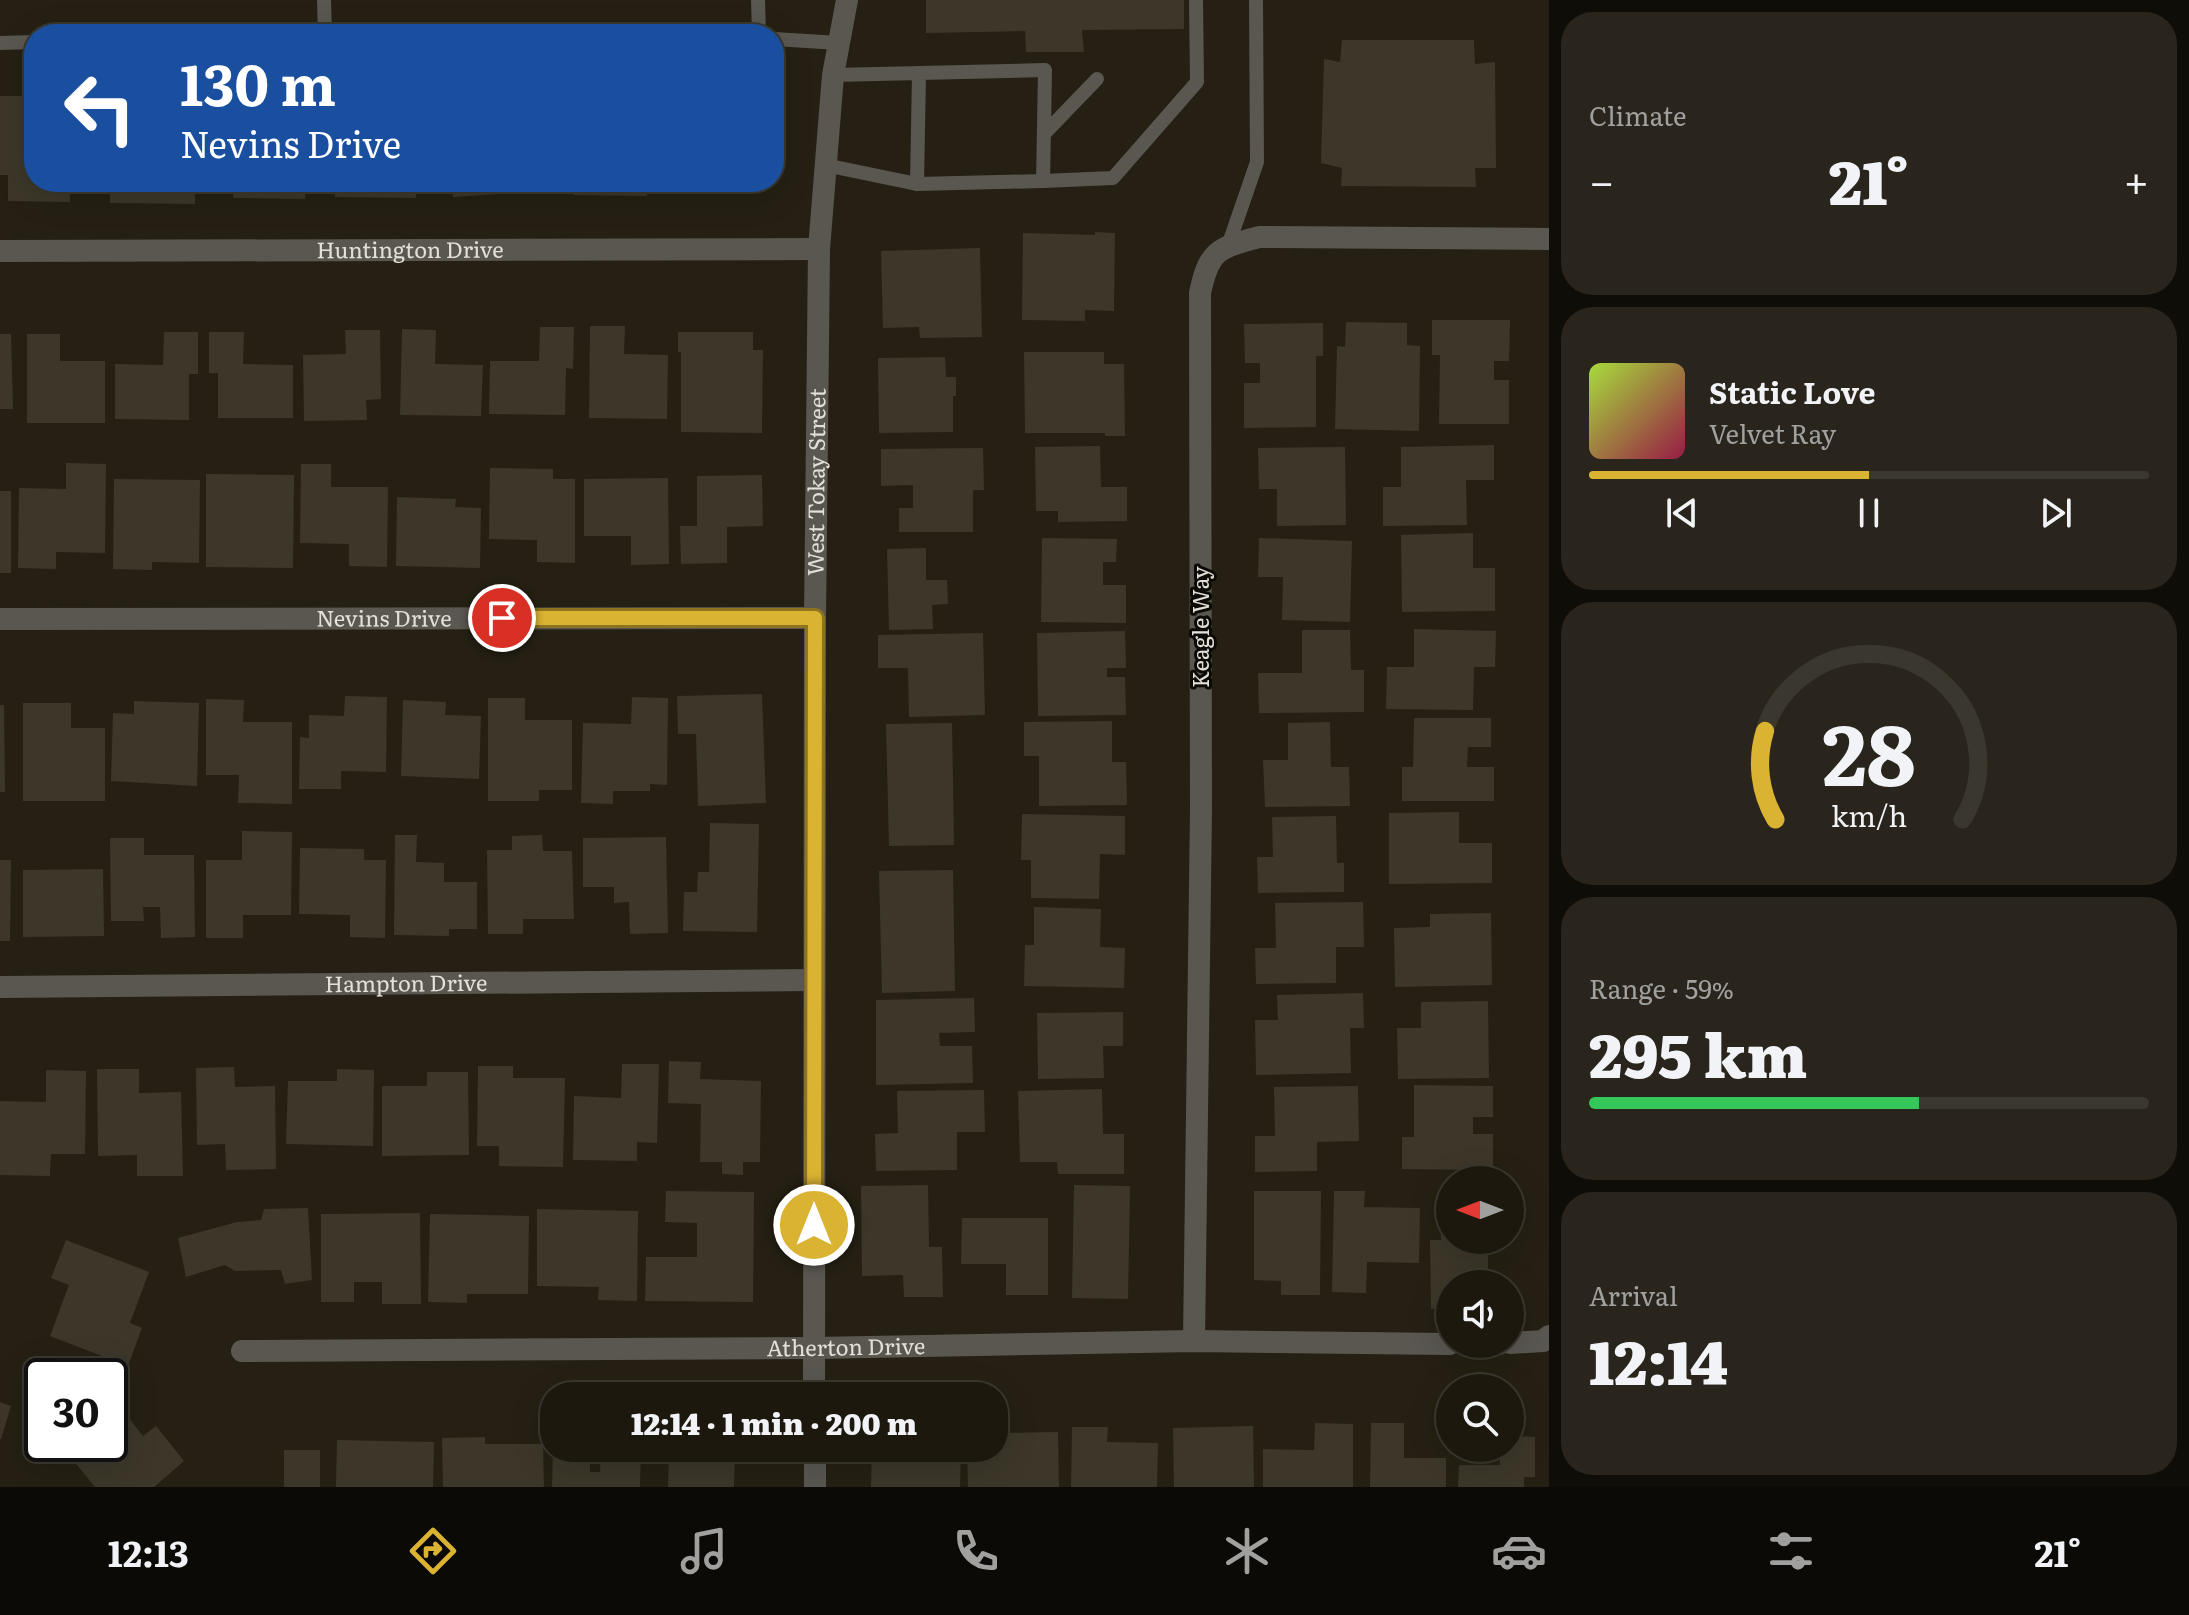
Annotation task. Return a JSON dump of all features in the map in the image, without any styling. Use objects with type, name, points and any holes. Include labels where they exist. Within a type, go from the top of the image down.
[{"type":"street","name":"West Tokay Street","points":[[814,1382],[819,249],[833,75],[847,0]]},
{"type":"street","points":[[1228,246],[1259,237],[1549,239]]},
{"type":"street","name":"Keagle Way","points":[[1194,1341],[1201,809],[1200,293],[1206,264],[1228,246]]},
{"type":"street","name":"Huntington Drive","points":[[0,251],[819,249]]},
{"type":"street","name":"Nevins Drive","points":[[0,619],[815,618]]},
{"type":"street","name":"Hampton Drive","points":[[0,987],[814,980]]},
{"type":"street","points":[[1524,1342],[1543,1341],[1549,1336]]},
{"type":"street","name":"Atherton Drive","points":[[242,1351],[814,1348],[1194,1341],[1436,1344]]},
{"type":"street","points":[[815,1462],[815,1487]]},
{"type":"lane","points":[[324,0],[325,24]]},
{"type":"lane","points":[[758,0],[759,24]]},
{"type":"lane","points":[[825,165],[917,184],[1113,178],[1197,82],[1196,0]]},
{"type":"lane","points":[[1228,246],[1257,162],[1256,0]]},
{"type":"lane","points":[[784,40],[839,43]]},
{"type":"lane","points":[[0,43],[24,42]]},
{"type":"lane","points":[[833,75],[1045,70],[1043,181]]},
{"type":"lane","points":[[917,184],[919,73]]},
{"type":"lane","points":[[1044,134],[1097,79]]},
{"type":"building","points":[[926,0],[1184,0],[1184,29],[1082,30],[1084,52],[1026,52],[1025,31],[926,33]]},
{"type":"building","points":[[1342,40],[1474,40],[1475,64],[1495,62],[1496,168],[1475,168],[1476,187],[1341,186],[1342,168],[1321,163],[1324,59],[1340,62]]},
{"type":"building","points":[[0,96],[24,96],[24,192],[70,192],[70,202],[8,201],[8,175],[0,175]]},
{"type":"building","points":[[110,192],[195,192],[195,204],[110,203]]},
{"type":"building","points":[[233,192],[305,192],[305,199],[233,198]]},
{"type":"building","points":[[335,192],[416,192],[416,198],[335,197]]},
{"type":"building","points":[[453,192],[528,192],[453,197]]},
{"type":"building","points":[[574,192],[647,192],[647,196],[574,195]]},
{"type":"building","points":[[674,192],[749,192],[749,194]]},
{"type":"building","points":[[1095,232],[1115,233],[1114,311],[1085,310],[1085,321],[1022,320],[1023,233],[1095,235]]},
{"type":"building","points":[[980,248],[982,337],[920,338],[919,327],[883,328],[881,251]]},
{"type":"building","points":[[1432,320],[1510,320],[1509,361],[1494,361],[1494,380],[1509,380],[1509,424],[1439,424],[1440,355],[1432,355]]},
{"type":"building","points":[[1346,322],[1407,323],[1407,345],[1420,346],[1419,431],[1335,429],[1337,346],[1345,347]]},
{"type":"building","points":[[1323,323],[1323,356],[1316,356],[1316,427],[1244,428],[1244,383],[1260,383],[1260,363],[1245,363],[1244,324]]},
{"type":"building","points":[[590,326],[625,326],[624,354],[668,355],[667,419],[589,418]]},
{"type":"building","points":[[540,327],[574,327],[573,369],[566,368],[565,415],[489,414],[490,361],[539,361]]},
{"type":"building","points":[[402,329],[436,330],[435,364],[483,365],[481,416],[400,415]]},
{"type":"building","points":[[345,330],[380,330],[381,399],[366,400],[367,420],[304,421],[303,355],[346,354]]},
{"type":"building","points":[[164,332],[198,332],[198,374],[189,374],[189,420],[115,419],[115,364],[163,365]]},
{"type":"building","points":[[209,332],[244,332],[243,364],[293,365],[293,418],[218,418],[218,373],[209,373]]},
{"type":"building","points":[[678,332],[753,332],[753,350],[763,350],[762,433],[681,432]]},
{"type":"building","points":[[0,334],[11,334],[13,409],[0,409]]},
{"type":"building","points":[[27,334],[60,334],[60,361],[105,361],[105,423],[27,423]]},
{"type":"building","points":[[1024,352],[1104,352],[1104,364],[1124,364],[1125,436],[1025,433]]},
{"type":"building","points":[[945,357],[946,377],[956,377],[953,432],[879,433],[878,358]]},
{"type":"building","points":[[1494,445],[1494,480],[1466,480],[1467,525],[1383,526],[1383,487],[1401,487],[1401,447]]},
{"type":"building","points":[[1100,446],[1101,487],[1127,487],[1127,521],[1058,522],[1058,511],[1036,511],[1035,447]]},
{"type":"building","points":[[1345,447],[1346,525],[1277,526],[1277,489],[1259,489],[1258,448]]},
{"type":"building","points":[[983,448],[984,490],[973,490],[973,532],[899,532],[899,508],[913,508],[913,485],[881,486],[881,449]]},
{"type":"building","points":[[66,463],[106,464],[105,553],[56,552],[56,569],[18,568],[19,488],[66,489]]},
{"type":"building","points":[[301,464],[331,464],[331,487],[388,487],[387,567],[349,566],[349,544],[300,543]]},
{"type":"building","points":[[490,468],[553,469],[553,479],[575,479],[575,563],[537,562],[537,540],[489,539]]},
{"type":"building","points":[[206,474],[294,475],[293,568],[206,567]]},
{"type":"building","points":[[762,475],[763,526],[727,527],[727,563],[681,564],[680,526],[697,526],[697,476]]},
{"type":"building","points":[[668,478],[669,564],[631,565],[631,536],[584,536],[584,479]]},
{"type":"building","points":[[114,479],[200,480],[199,563],[152,562],[152,570],[113,569]]},
{"type":"building","points":[[0,491],[11,491],[11,573],[0,573]]},
{"type":"building","points":[[397,497],[456,499],[455,507],[481,508],[480,568],[396,566]]},
{"type":"building","points":[[1473,533],[1473,568],[1495,568],[1495,611],[1402,612],[1401,535]]},
{"type":"building","points":[[1042,538],[1117,539],[1116,562],[1103,562],[1103,585],[1126,585],[1126,623],[1041,622]]},
{"type":"building","points":[[1259,538],[1352,541],[1350,622],[1282,620],[1283,577],[1258,577]]},
{"type":"building","points":[[926,548],[926,580],[947,580],[948,604],[932,605],[933,629],[889,630],[887,549]]},
{"type":"building","points":[[1414,629],[1496,631],[1495,667],[1474,667],[1473,710],[1386,709],[1387,667],[1414,667]]},
{"type":"building","points":[[1302,630],[1350,630],[1351,670],[1364,670],[1364,712],[1259,713],[1258,673],[1302,673]]},
{"type":"building","points":[[1125,631],[1126,668],[1107,668],[1107,677],[1125,677],[1126,715],[1038,716],[1037,633]]},
{"type":"building","points":[[983,633],[985,715],[909,717],[908,668],[878,668],[878,635]]},
{"type":"building","points":[[762,694],[766,803],[698,806],[696,734],[678,734],[677,696]]},
{"type":"building","points":[[345,696],[387,697],[386,772],[341,771],[341,789],[299,789],[300,737],[309,738],[309,715],[344,716]]},
{"type":"building","points":[[632,697],[668,698],[667,785],[650,784],[650,791],[613,791],[613,804],[581,803],[583,723],[631,724]]},
{"type":"building","points":[[488,698],[525,698],[525,720],[572,720],[572,790],[539,790],[539,801],[488,801]]},
{"type":"building","points":[[206,699],[244,700],[243,722],[292,722],[292,804],[238,803],[239,775],[206,775]]},
{"type":"building","points":[[403,700],[446,702],[445,715],[481,716],[479,779],[401,776]]},
{"type":"building","points":[[134,701],[199,703],[197,786],[111,781],[113,713],[134,714]]},
{"type":"building","points":[[23,703],[71,703],[71,728],[105,728],[105,801],[23,801]]},
{"type":"building","points":[[0,705],[4,705],[5,792],[0,792]]},
{"type":"building","points":[[1414,718],[1491,718],[1491,747],[1468,747],[1467,767],[1494,767],[1494,801],[1402,801],[1402,767],[1413,767]]},
{"type":"building","points":[[1112,721],[1112,762],[1126,762],[1127,805],[1039,806],[1039,756],[1024,756],[1024,722]]},
{"type":"building","points":[[1330,722],[1331,767],[1349,767],[1350,806],[1265,807],[1263,760],[1288,760],[1288,723]]},
{"type":"building","points":[[952,723],[954,845],[889,846],[886,724]]},
{"type":"building","points":[[1459,812],[1459,843],[1492,843],[1492,883],[1389,884],[1389,813]]},
{"type":"building","points":[[1022,814],[1125,816],[1125,855],[1100,854],[1099,899],[1031,898],[1031,860],[1021,860]]},
{"type":"building","points":[[1336,816],[1337,863],[1344,863],[1344,892],[1258,893],[1257,857],[1273,857],[1272,817]]},
{"type":"building","points":[[710,823],[759,824],[757,932],[683,931],[684,892],[697,892],[698,872],[709,872]]},
{"type":"building","points":[[242,831],[292,832],[291,915],[243,915],[243,938],[206,938],[206,860],[242,860]]},
{"type":"building","points":[[395,835],[417,835],[416,862],[444,863],[444,882],[477,882],[477,929],[449,929],[449,936],[394,935]]},
{"type":"building","points":[[542,835],[543,851],[572,851],[574,919],[523,919],[523,934],[488,934],[487,850],[512,850],[512,836]]},
{"type":"building","points":[[666,837],[668,933],[630,934],[629,902],[614,903],[614,887],[583,887],[583,838]]},
{"type":"building","points":[[110,838],[144,838],[144,855],[194,855],[195,937],[161,938],[160,907],[143,907],[144,921],[111,921]]},
{"type":"building","points":[[300,848],[364,849],[364,860],[386,860],[385,938],[350,937],[350,915],[299,914]]},
{"type":"building","points":[[0,860],[11,860],[10,941],[0,941]]},
{"type":"building","points":[[103,869],[104,936],[23,937],[23,870]]},
{"type":"building","points":[[953,870],[955,991],[882,993],[879,871]]},
{"type":"building","points":[[1363,902],[1364,947],[1336,947],[1336,983],[1256,984],[1255,948],[1276,948],[1275,903]]},
{"type":"building","points":[[1034,907],[1101,909],[1100,947],[1125,948],[1124,988],[1024,986],[1025,945],[1034,945]]},
{"type":"building","points":[[1491,913],[1492,985],[1395,987],[1394,928],[1430,927],[1430,914]]},
{"type":"building","points":[[1363,993],[1364,1028],[1350,1028],[1351,1073],[1256,1075],[1255,1020],[1278,1020],[1277,995]]},
{"type":"building","points":[[974,998],[975,1032],[939,1033],[940,1046],[972,1046],[973,1083],[876,1085],[876,1000]]},
{"type":"building","points":[[1488,1001],[1489,1078],[1398,1079],[1397,1028],[1421,1028],[1421,1002]]},
{"type":"building","points":[[1123,1012],[1123,1046],[1103,1046],[1104,1078],[1038,1079],[1037,1013]]},
{"type":"building","points":[[669,1061],[701,1062],[700,1079],[761,1081],[760,1162],[743,1162],[743,1175],[722,1174],[722,1162],[700,1162],[701,1104],[668,1103]]},
{"type":"building","points":[[622,1064],[659,1064],[657,1143],[637,1142],[637,1161],[573,1160],[574,1096],[621,1098]]},
{"type":"building","points":[[478,1066],[513,1066],[513,1078],[565,1078],[563,1167],[499,1166],[499,1146],[477,1146]]},
{"type":"building","points":[[234,1067],[235,1087],[275,1086],[276,1169],[226,1170],[225,1144],[197,1145],[196,1068]]},
{"type":"building","points":[[97,1069],[139,1069],[139,1093],[181,1092],[183,1176],[137,1176],[137,1155],[98,1156]]},
{"type":"building","points":[[337,1069],[374,1070],[373,1146],[286,1144],[288,1081],[337,1081]]},
{"type":"building","points":[[46,1070],[86,1071],[85,1154],[51,1154],[50,1176],[0,1175],[0,1101],[46,1102]]},
{"type":"building","points":[[427,1072],[468,1072],[469,1155],[382,1156],[382,1086],[427,1086]]},
{"type":"building","points":[[1414,1085],[1493,1086],[1493,1117],[1473,1117],[1473,1134],[1493,1134],[1493,1166],[1402,1169],[1402,1137],[1414,1137]]},
{"type":"building","points":[[1358,1086],[1359,1141],[1317,1142],[1317,1171],[1255,1172],[1255,1136],[1275,1136],[1274,1087]]},
{"type":"building","points":[[1102,1089],[1103,1134],[1124,1134],[1124,1174],[1058,1174],[1057,1162],[1020,1162],[1018,1091]]},
{"type":"building","points":[[984,1090],[985,1132],[957,1132],[957,1170],[876,1171],[875,1134],[898,1133],[897,1091]]},
{"type":"building","points":[[928,1185],[929,1247],[942,1247],[943,1297],[904,1297],[903,1275],[862,1276],[861,1186]]},
{"type":"building","points":[[1074,1185],[1130,1186],[1128,1299],[1072,1298]]},
{"type":"building","points":[[666,1191],[754,1192],[753,1302],[645,1301],[646,1257],[697,1257],[697,1223],[665,1222]]},
{"type":"building","points":[[1254,1191],[1321,1191],[1320,1295],[1281,1295],[1281,1281],[1254,1280]]},
{"type":"building","points":[[1334,1191],[1365,1191],[1364,1207],[1420,1208],[1419,1263],[1367,1262],[1366,1293],[1332,1292]]},
{"type":"building","points":[[308,1208],[312,1280],[285,1284],[281,1270],[235,1271],[225,1265],[186,1277],[178,1238],[237,1222],[261,1220],[264,1209]]},
{"type":"building","points":[[537,1209],[638,1211],[637,1301],[598,1300],[599,1287],[537,1286]]},
{"type":"building","points":[[420,1213],[421,1304],[382,1304],[382,1282],[354,1282],[354,1302],[321,1302],[321,1214]]},
{"type":"building","points":[[430,1214],[529,1216],[528,1294],[467,1294],[467,1303],[428,1302]]},
{"type":"building","points":[[962,1218],[1048,1218],[1048,1295],[1006,1295],[1006,1264],[961,1264]]},
{"type":"building","points":[[66,1240],[149,1272],[130,1323],[142,1328],[128,1366],[128,1358],[107,1358],[50,1336],[69,1285],[51,1278]]},
{"type":"building","points":[[1430,1240],[1436,1240],[1436,1254],[1488,1254],[1488,1270],[1436,1270],[1436,1309],[1431,1309]]},
{"type":"building","points":[[0,1402],[11,1406],[1,1439],[0,1439]]},
{"type":"building","points":[[128,1417],[143,1436],[156,1426],[184,1461],[154,1487],[95,1487],[75,1462],[128,1462]]},
{"type":"building","points":[[1315,1423],[1353,1424],[1353,1487],[1263,1487],[1263,1449],[1314,1450]]},
{"type":"building","points":[[1371,1423],[1404,1423],[1404,1458],[1436,1458],[1436,1462],[1446,1462],[1446,1487],[1370,1487]]},
{"type":"building","points":[[1253,1426],[1254,1487],[1174,1487],[1173,1428]]},
{"type":"building","points":[[1072,1427],[1108,1427],[1107,1442],[1158,1443],[1157,1487],[1071,1487]]},
{"type":"building","points":[[1058,1432],[1059,1487],[968,1487],[967,1462],[1008,1462],[1008,1433]]},
{"type":"building","points":[[485,1437],[485,1444],[540,1444],[544,1487],[443,1487],[442,1438]]},
{"type":"building","points":[[1524,1437],[1535,1437],[1535,1477],[1524,1477],[1524,1487],[1458,1487],[1459,1465],[1500,1465],[1500,1462],[1524,1462]]},
{"type":"building","points":[[337,1440],[434,1442],[433,1487],[336,1487]]},
{"type":"building","points":[[284,1450],[320,1450],[320,1487],[284,1487]]},
{"type":"building","points":[[553,1462],[590,1462],[590,1472],[600,1472],[600,1462],[641,1462],[640,1487],[552,1487]]},
{"type":"building","points":[[669,1462],[735,1462],[734,1487],[668,1487]]},
{"type":"building","points":[[872,1462],[961,1462],[960,1487],[871,1487]]},
{"type":"route","points":[[502,618],[815,618],[814,1225]]}]
